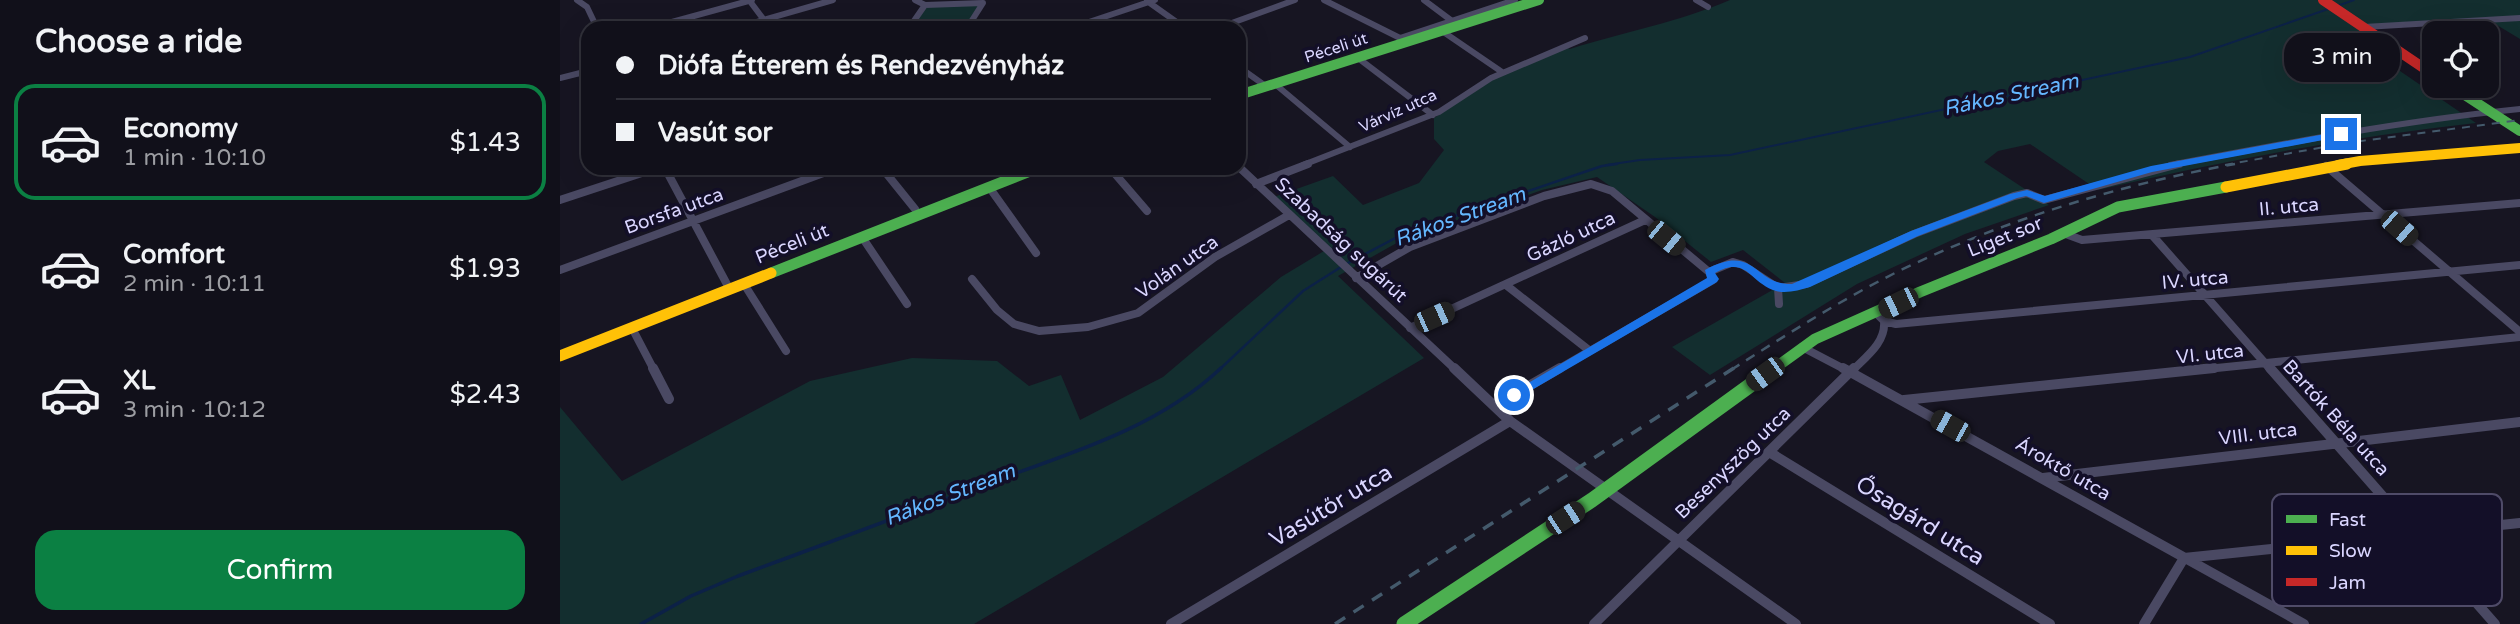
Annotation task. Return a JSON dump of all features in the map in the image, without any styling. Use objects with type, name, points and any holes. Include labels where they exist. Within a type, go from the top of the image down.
[{"type":"street","points":[[577,0],[587,7],[594,21]]},
{"type":"street","points":[[675,21],[750,0],[764,20]]},
{"type":"street","points":[[760,21],[832,0]]},
{"type":"street","points":[[915,0],[925,5],[986,2]]},
{"type":"street","points":[[1237,21],[1295,0]]},
{"type":"street","points":[[1324,0],[1404,40],[1515,0]]},
{"type":"street","points":[[1424,0],[1452,21]]},
{"type":"street","points":[[1696,0],[1708,7]]},
{"type":"street","points":[[1091,21],[1150,1],[1176,21]]},
{"type":"street","name":"Péceli út","points":[[1246,94],[1358,58],[1404,40],[1442,31],[1531,1]]},
{"type":"street","points":[[975,21],[986,2]]},
{"type":"street","points":[[2329,4],[2422,67]]},
{"type":"street","points":[[913,21],[925,5]]},
{"type":"street","points":[[2364,27],[2520,18]]},
{"type":"street","points":[[1442,31],[1502,72]]},
{"type":"street","name":"Várvíz utca","points":[[1256,184],[1433,115],[1461,94],[1502,72],[1585,38]]},
{"type":"street","points":[[1358,58],[1433,115]]},
{"type":"street","points":[[1246,70],[1271,85],[1350,147]]},
{"type":"street","points":[[560,78],[581,73]]},
{"type":"street","points":[[2469,98],[2520,131]]},
{"type":"street","points":[[1494,406],[1590,351],[1733,262],[1743,265],[1778,288],[1806,284],[1914,233],[2014,196],[2027,193],[2044,200],[2151,169],[2316,137],[2520,109]]},
{"type":"street","name":"Liget sor","points":[[1404,624],[1607,490],[1802,347],[1880,317],[1920,292],[2063,233],[2119,206],[2326,166],[2520,148]]},
{"type":"street","points":[[2326,166],[2520,335]]},
{"type":"street","name":"Szabadság sugárút","points":[[1246,174],[1510,421],[1796,624]]},
{"type":"street","points":[[560,200],[636,175]]},
{"type":"street","points":[[669,175],[730,290]]},
{"type":"street","name":"Borsfa utca","points":[[560,270],[818,175]]},
{"type":"street","points":[[888,175],[915,209]]},
{"type":"street","name":"Péceli út","points":[[560,356],[1020,175]]},
{"type":"street","points":[[1116,175],[1147,211]]},
{"type":"street","name":"Gázló utca","points":[[1354,276],[1410,247],[1544,195],[1591,184],[1612,191],[1645,220],[1410,328]]},
{"type":"street","points":[[989,187],[1037,253]]},
{"type":"street","name":"II. utca","points":[[2063,233],[2082,240],[2520,203]]},
{"type":"street","name":"Volán utca","points":[[972,279],[997,310],[1014,324],[1039,331],[1088,327],[1138,313],[1215,257],[1289,215]]},
{"type":"street","points":[[1645,220],[1711,276]]},
{"type":"street","name":"Bartók Béla utca","points":[[2152,235],[2380,494]]},
{"type":"street","points":[[862,237],[907,304]]},
{"type":"street","name":"IV. utca","points":[[1880,317],[1896,324],[2520,265]]},
{"type":"street","points":[[744,284],[786,351]]},
{"type":"street","points":[[1506,285],[1590,351]]},
{"type":"street","points":[[1778,288],[1779,304]]},
{"type":"street","name":"Besenyszög utca","points":[[1594,624],[1875,348],[1885,332],[1880,317]]},
{"type":"street","points":[[632,328],[669,398]]},
{"type":"street","name":"VI. utca","points":[[1904,400],[2520,335]]},
{"type":"street","name":"Ároktő utca","points":[[1802,347],[1904,400],[2304,624]]},
{"type":"street","name":"Vasútőr utca","points":[[1171,624],[1510,421]]},
{"type":"street","name":"VIII. utca","points":[[2043,478],[2520,422]]},
{"type":"street","name":"Ősagárd utca","points":[[1769,452],[2050,624]]},
{"type":"street","points":[[2502,525],[2520,523]]},
{"type":"street","points":[[2144,624],[2183,558],[2272,549]]},
{"type":"street","name":"Bartók Béla utca","points":[[2479,606],[2495,624]]},
{"type":"green space","points":[[1730,0],[2520,0],[2520,39],[2499,26],[2499,21],[2487,19],[2368,26],[2410,55],[2381,58],[2422,86],[2422,98],[2439,98],[2476,123],[2286,151],[2098,190],[2030,144],[1998,151],[1984,162],[2049,205],[1965,234],[1857,284],[1710,375],[1672,347],[1785,283],[1743,250],[1711,262],[1655,217],[1597,177],[1542,190],[1402,240],[1338,276],[1424,358],[974,624],[560,624],[560,407],[622,481],[810,381],[912,358],[997,361],[1029,386],[1061,375],[1080,420],[1163,377],[1281,277],[1329,248],[1274,197],[1333,176],[1363,205],[1419,183],[1444,150],[1434,139],[1434,118],[1503,73],[1566,47],[1570,49]]},
{"type":"green space","points":[[983,3],[972,21],[914,21],[925,5]]},
{"type":"waterway","name":"Rákos Stream","points":[[2337,6],[2354,0]]},
{"type":"waterway","name":"Rákos Stream","points":[[1606,165],[1640,160],[1730,155],[2190,57],[2331,8]]},
{"type":"waterway","name":"Rákos Stream","points":[[1346,264],[1405,233],[1602,166],[1617,164]]},
{"type":"waterway","name":"Rákos Stream","points":[[1219,370],[1303,291],[1341,267]]},
{"type":"waterway","name":"Rákos Stream","points":[[641,624],[691,596],[738,576],[1109,438],[1168,408],[1221,368]]},
{"type":"railway","points":[[2225,165],[2346,143],[2520,120]]},
{"type":"railway","points":[[1731,370],[1879,281],[1982,235],[2106,193],[2235,164]]},
{"type":"railway","points":[[1335,624],[1734,368]]},
{"type":"traffic: fast","points":[[1246,93],[1539,0]]},
{"type":"traffic: fast","points":[[2469,98],[2520,131]]},
{"type":"traffic: fast","points":[[771,273],[1020,175]]},
{"type":"traffic: fast","points":[[1404,624],[1592,500],[1815,339],[1920,292],[2051,239],[2118,207],[2226,187]]},
{"type":"traffic: slow","points":[[2226,187],[2360,161],[2520,148]]},
{"type":"traffic: slow","points":[[560,356],[771,273]]},
{"type":"traffic: jam","points":[[2323,0],[2422,67]]},
{"type":"route","points":[[1514,395],[1713,279],[1709,272],[1722,265],[1733,262],[1743,265],[1778,288],[1792,288],[1806,284],[1914,233],[2014,196],[2027,193],[2044,200],[2151,169],[2341,134]]}]
